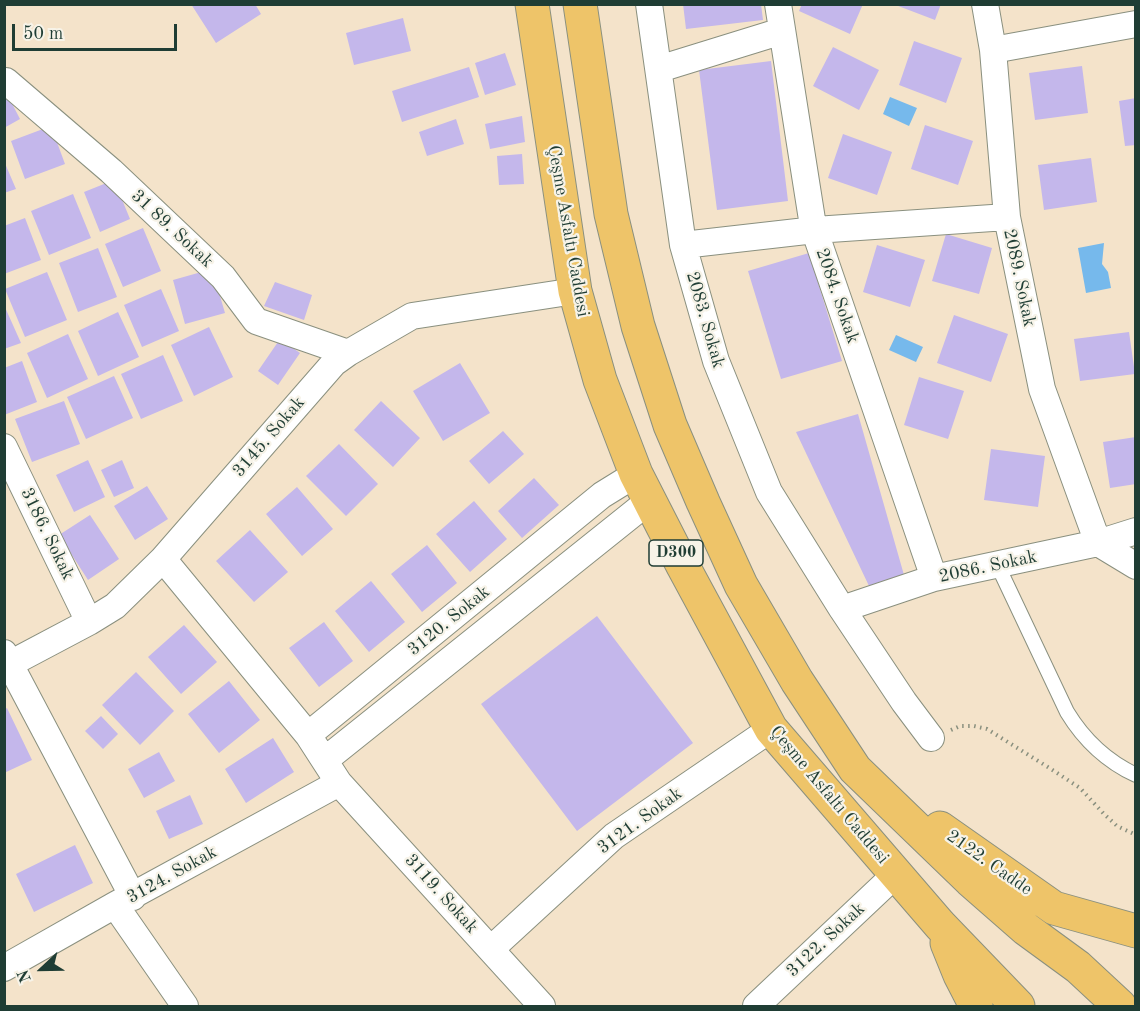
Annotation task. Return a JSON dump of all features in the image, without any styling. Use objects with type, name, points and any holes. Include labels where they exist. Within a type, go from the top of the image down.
[{"type":"highway","name":"Çeşme Asfaltı Caddesi","points":[[532,4],[575,291],[600,380],[643,487],[771,729],[940,925],[1018,1006]]},
{"type":"highway","name":"Çeşme Asfaltı Caddesi","points":[[580,4],[611,214],[638,326],[670,425],[702,502],[741,585],[797,681],[855,769]]},
{"type":"highway","name":"2122. Cadde","points":[[855,769],[1054,908],[1136,931]]},
{"type":"highway","points":[[855,769],[970,880],[1026,929],[1078,967],[1120,1006]]},
{"type":"highway","points":[[940,925],[960,975],[976,1006]]},
{"type":"street","name":"2083. Sokak","points":[[650,4],[683,244],[716,361],[769,492],[842,609],[931,738]]},
{"type":"street","name":"2084. Sokak","points":[[778,4],[815,230],[934,578]]},
{"type":"street","name":"2089. Sokak","points":[[985,4],[993,50],[1007,217],[1042,389],[1098,543]]},
{"type":"street","points":[[993,50],[1136,24]]},
{"type":"street","points":[[659,69],[782,31]]},
{"type":"street","name":"31 89. Sokak","points":[[6,81],[111,171],[223,277],[256,321],[348,353]]},
{"type":"street","points":[[683,244],[815,230],[1007,217]]},
{"type":"street","name":"3145. Sokak","points":[[6,662],[90,622],[115,606],[163,559],[334,363],[348,353],[412,316],[575,291]]},
{"type":"street","name":"3186. Sokak","points":[[4,447],[90,622]]},
{"type":"street","points":[[325,760],[643,487]]},
{"type":"street","name":"3120. Sokak","points":[[308,735],[602,495],[643,487]]},
{"type":"street","name":"2086. Sokak","points":[[842,609],[934,578],[1098,543],[1136,531]]},
{"type":"street","points":[[1098,543],[1136,566]]},
{"type":"street","points":[[163,559],[308,735],[339,783]]},
{"type":"street","points":[[6,662],[124,901],[185,1006]]},
{"type":"street","name":"3121. Sokak","points":[[491,949],[614,836],[771,729]]},
{"type":"street","name":"3124. Sokak","points":[[4,968],[339,783]]},
{"type":"street","name":"3119. Sokak","points":[[339,783],[542,1006]]},
{"type":"street","name":"3122. Sokak","points":[[756,1006],[896,874]]},
{"type":"lane","points":[[997,564],[1067,712],[1077,728],[1101,754],[1136,775]]},
{"type":"path","points":[[931,738],[960,726],[987,729],[1080,788],[1117,826],[1136,835]]},
{"type":"water","points":[[890,97],[917,108],[909,126],[883,114]]},
{"type":"water","points":[[1104,243],[1102,264],[1108,272],[1111,288],[1086,293],[1078,248]]},
{"type":"water","points":[[896,335],[923,347],[916,362],[889,350]]},
{"type":"building","points":[[191,4],[255,4],[261,14],[216,43]]},
{"type":"building","points":[[683,4],[761,4],[763,20],[686,29]]},
{"type":"building","points":[[802,4],[863,4],[850,34],[799,11]]},
{"type":"building","points":[[893,4],[941,4],[935,20]]},
{"type":"building","points":[[403,18],[411,51],[354,65],[346,33]]},
{"type":"building","points":[[914,41],[962,58],[946,103],[899,85]]},
{"type":"building","points":[[833,47],[879,70],[859,110],[813,86]]},
{"type":"building","points":[[505,53],[516,85],[485,95],[475,63]]},
{"type":"building","points":[[771,61],[788,201],[717,210],[699,70]]},
{"type":"building","points":[[1082,66],[1088,113],[1035,120],[1029,73]]},
{"type":"building","points":[[469,67],[479,97],[402,122],[392,91]]},
{"type":"building","points":[[4,88],[20,119],[4,128]]},
{"type":"building","points":[[1136,98],[1136,145],[1125,146],[1119,101]]},
{"type":"building","points":[[522,116],[525,142],[490,149],[485,124]]},
{"type":"building","points":[[456,119],[464,144],[427,156],[419,132]]},
{"type":"building","points":[[925,125],[973,141],[958,185],[911,169]]},
{"type":"building","points":[[51,126],[65,164],[25,179],[11,141]]},
{"type":"building","points":[[843,134],[892,152],[877,195],[828,178]]},
{"type":"building","points":[[522,154],[524,184],[499,185],[497,156]]},
{"type":"building","points":[[1091,158],[1097,202],[1044,210],[1038,165]]},
{"type":"building","points":[[4,161],[16,189],[4,193]]},
{"type":"building","points":[[114,180],[130,219],[100,232],[84,192]]},
{"type":"building","points":[[73,194],[91,238],[49,255],[31,211]]},
{"type":"building","points":[[25,218],[41,260],[4,274],[4,226]]},
{"type":"building","points":[[143,228],[161,271],[123,287],[105,244]]},
{"type":"building","points":[[946,234],[992,248],[979,294],[932,281]]},
{"type":"building","points":[[877,245],[925,260],[910,307],[863,292]]},
{"type":"building","points":[[98,248],[117,297],[78,312],[59,263]]},
{"type":"building","points":[[809,253],[842,361],[781,379],[748,271]]},
{"type":"building","points":[[212,269],[225,313],[185,324],[173,280]]},
{"type":"building","points":[[47,272],[67,320],[25,337],[5,289]]},
{"type":"building","points":[[275,282],[312,295],[304,320],[264,306]]},
{"type":"building","points":[[161,289],[179,331],[142,347],[124,305]]},
{"type":"building","points":[[4,305],[21,343],[4,349]]},
{"type":"building","points":[[118,312],[139,357],[98,376],[78,331]]},
{"type":"building","points":[[954,315],[1008,334],[991,382],[937,363]]},
{"type":"building","points":[[209,327],[233,377],[194,396],[171,345]]},
{"type":"building","points":[[1129,332],[1135,374],[1080,381],[1074,339]]},
{"type":"building","points":[[68,334],[88,379],[47,398],[27,353]]},
{"type":"building","points":[[280,339],[300,353],[278,385],[258,371]]},
{"type":"building","points":[[163,355],[183,401],[141,419],[121,374]]},
{"type":"building","points":[[22,361],[37,402],[4,415],[4,368]]},
{"type":"building","points":[[460,363],[490,413],[443,441],[413,391]]},
{"type":"building","points":[[114,376],[133,418],[86,439],[67,397]]},
{"type":"building","points":[[919,377],[964,391],[948,439],[904,425]]},
{"type":"building","points":[[64,401],[80,444],[32,462],[15,419]]},
{"type":"building","points":[[381,401],[420,438],[393,467],[354,430]]},
{"type":"building","points":[[858,414],[904,575],[869,586],[796,432]]},
{"type":"building","points":[[503,431],[524,454],[489,484],[469,461]]},
{"type":"building","points":[[1136,437],[1136,484],[1110,488],[1103,442]]},
{"type":"building","points":[[339,444],[378,484],[346,516],[306,476]]},
{"type":"building","points":[[991,449],[1045,456],[1038,507],[984,500]]},
{"type":"building","points":[[88,460],[105,497],[74,512],[56,475]]},
{"type":"building","points":[[122,460],[134,488],[114,497],[101,470]]},
{"type":"building","points":[[534,478],[559,505],[522,538],[498,511]]},
{"type":"building","points":[[147,486],[168,519],[135,540],[114,506]]},
{"type":"building","points":[[297,487],[333,529],[302,556],[266,514]]},
{"type":"building","points":[[474,501],[507,539],[470,572],[436,534]]},
{"type":"building","points":[[90,515],[119,559],[88,580],[59,535]]},
{"type":"building","points":[[250,530],[288,572],[254,602],[216,561]]},
{"type":"building","points":[[427,545],[457,583],[422,612],[391,574]]},
{"type":"building","points":[[371,581],[405,622],[369,652],[335,611]]},
{"type":"building","points":[[597,616],[693,743],[577,831],[481,704]]},
{"type":"building","points":[[324,622],[353,661],[319,687],[289,648]]},
{"type":"building","points":[[184,625],[217,662],[181,694],[148,657]]},
{"type":"building","points":[[136,672],[174,711],[140,745],[102,705]]},
{"type":"building","points":[[229,681],[260,720],[219,753],[188,714]]},
{"type":"building","points":[[7,708],[32,760],[4,773],[4,710]]},
{"type":"building","points":[[101,716],[118,734],[103,749],[85,731]]},
{"type":"building","points":[[273,738],[294,772],[246,803],[225,769]]},
{"type":"building","points":[[159,752],[175,781],[144,798],[128,769]]},
{"type":"building","points":[[190,795],[203,824],[169,839],[156,811]]},
{"type":"building","points":[[75,845],[93,883],[34,912],[16,874]]}]
